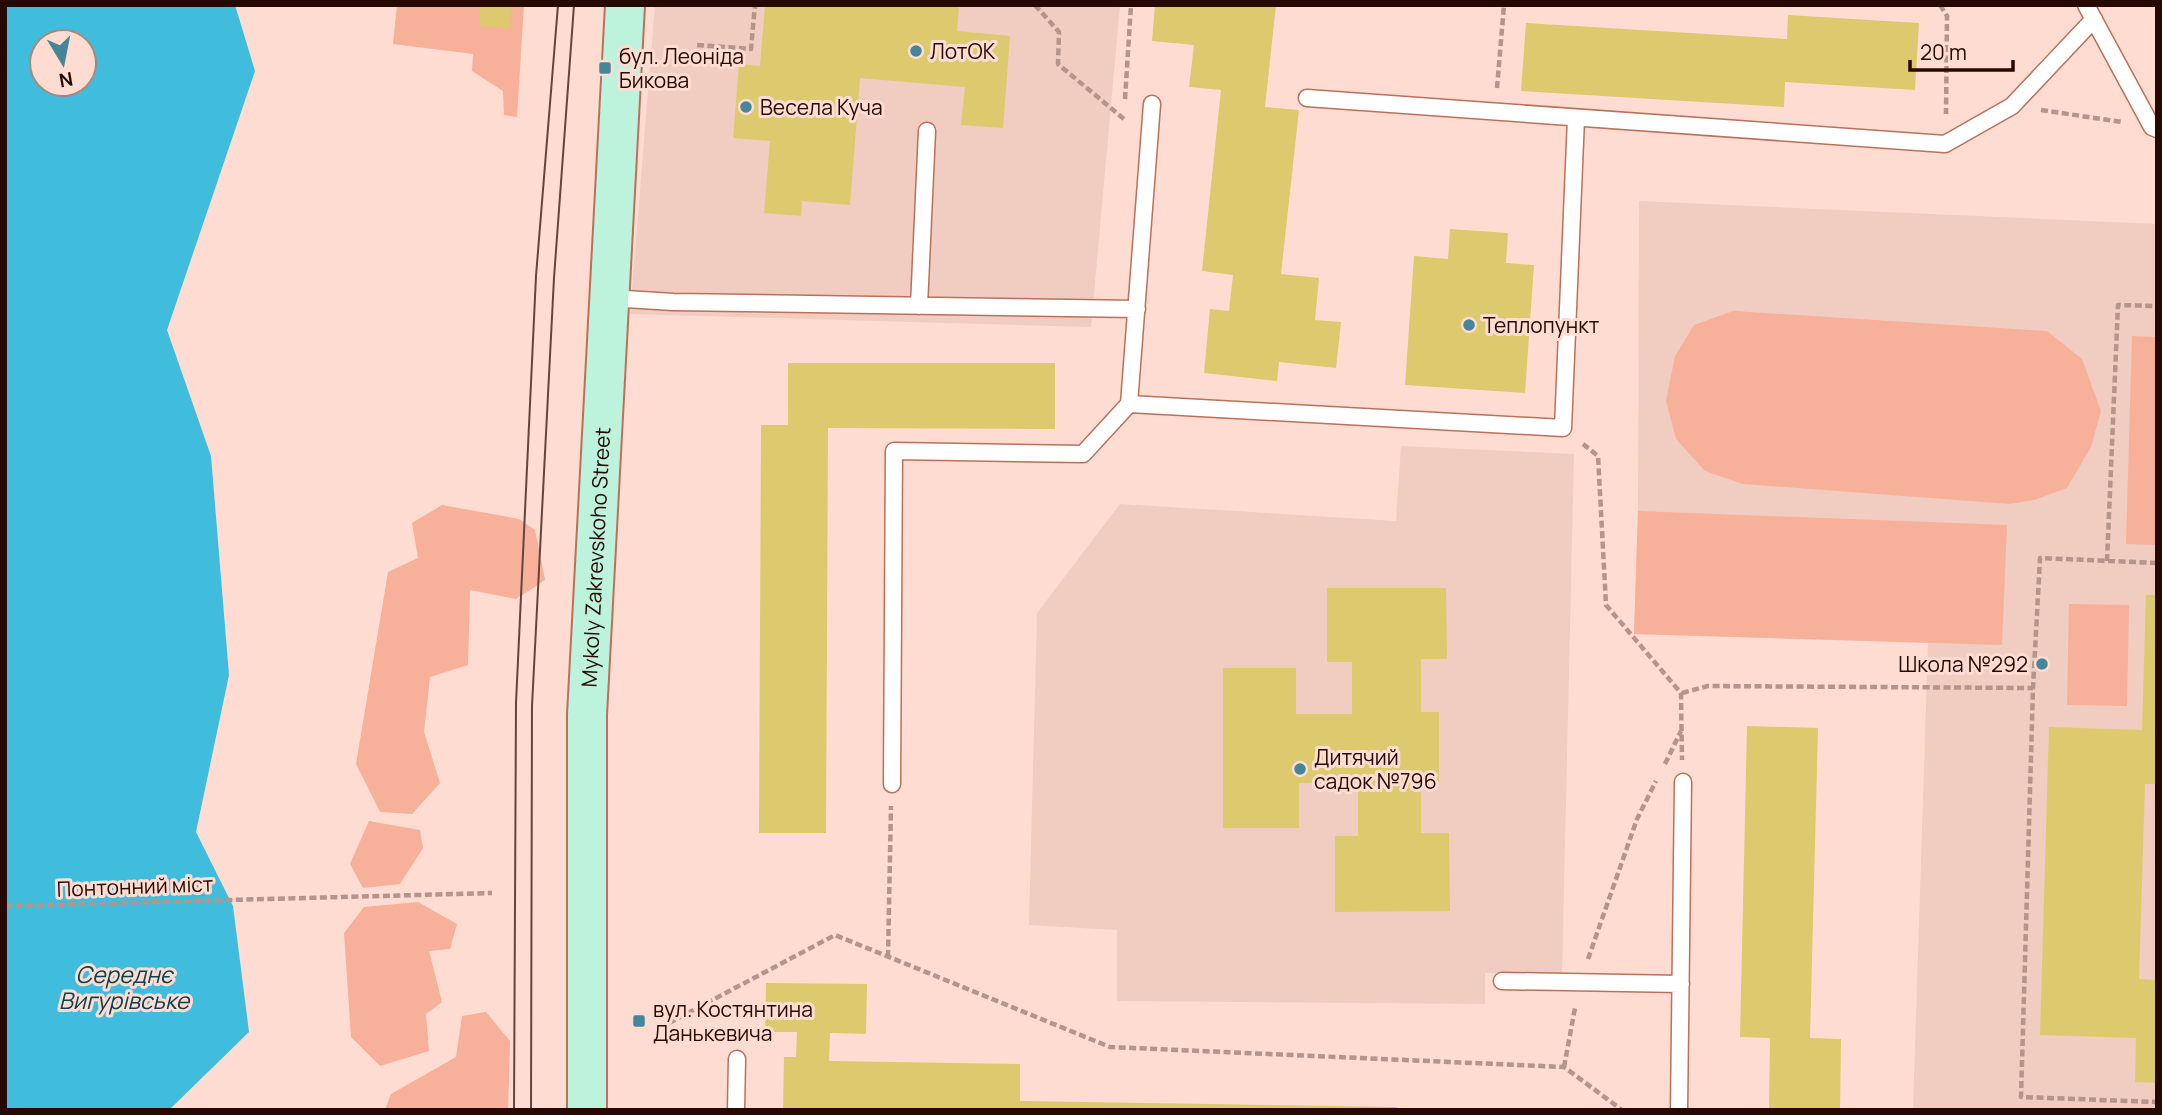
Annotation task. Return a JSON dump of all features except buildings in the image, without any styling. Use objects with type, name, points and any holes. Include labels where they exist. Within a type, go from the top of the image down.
[{"type":"street","name":"Mykoly Zakrevskoho Street","points":[[587,1110],[587,715],[625,5]]},
{"type":"lane","points":[[1307,98],[1945,144],[2012,106],[2090,12],[2154,128]]},
{"type":"lane","points":[[892,784],[894,451],[1083,454],[1129,404],[1152,104]]},
{"type":"lane","points":[[1129,404],[1563,428],[1576,118]]},
{"type":"lane","points":[[919,306],[927,131]]},
{"type":"lane","points":[[610,298],[673,302],[1137,309]]},
{"type":"lane","points":[[1679,1110],[1683,782]]},
{"type":"lane","points":[[1502,981],[1681,984]]},
{"type":"lane","points":[[736,1110],[737,1059]]},
{"type":"path","points":[[697,44],[751,49],[755,5]]},
{"type":"path","points":[[1035,5],[1059,32],[1058,64],[1124,119],[1149,147]]},
{"type":"path","points":[[1124,119],[1131,5]]},
{"type":"path","points":[[1495,112],[1504,5]]},
{"type":"path","points":[[1940,5],[1947,16],[1945,144]]},
{"type":"path","points":[[2012,106],[2154,128]]},
{"type":"path","points":[[2107,561],[2118,305],[2157,306]]},
{"type":"path","points":[[1563,428],[1598,456],[1605,605],[1681,693],[1683,782]]},
{"type":"path","points":[[2157,563],[2040,558],[2033,688],[2021,1097],[2157,1102]]},
{"type":"path","points":[[1681,693],[1708,686],[2033,688]]},
{"type":"path","points":[[1564,1067],[1579,982],[1637,819],[1682,730]]},
{"type":"path","points":[[888,957],[892,784]]},
{"type":"path","name":"Понтонний міст","points":[[5,906],[492,893]]},
{"type":"path","points":[[669,1023],[835,935],[1110,1047],[1564,1067],[1622,1110]]},
{"type":"shaded area","points":[[397,5],[524,5],[517,117],[504,115],[503,91],[472,71],[473,54],[393,44]]},
{"type":"shaded area","points":[[655,5],[1120,5],[1091,327],[630,314]]},
{"type":"shaded area","name":"Школа №292","points":[[1639,201],[2157,224],[2157,1110],[1913,1110],[1928,643],[1634,634],[1638,511]]},
{"type":"shaded area","points":[[1733,311],[2047,331],[2082,359],[2101,411],[2091,447],[2067,488],[2034,500],[2010,504],[1743,484],[1705,471],[1676,439],[1666,401],[1675,356],[1694,325]]},
{"type":"shaded area","points":[[2132,336],[2157,337],[2157,545],[2126,544]]},
{"type":"shaded area","name":"Дитячий садок №796","points":[[1401,446],[1574,454],[1562,974],[1485,973],[1485,1004],[1117,1001],[1117,930],[1029,925],[1037,613],[1120,504],[1396,521]]},
{"type":"shaded area","points":[[442,505],[519,519],[535,530],[545,580],[516,599],[470,590],[468,665],[430,677],[424,732],[440,783],[412,814],[380,812],[356,764],[388,572],[418,558],[412,523]]},
{"type":"shaded area","points":[[1638,511],[2007,525],[2002,645],[1634,634]]},
{"type":"shaded area","points":[[2069,604],[2129,605],[2127,706],[2067,705]]},
{"type":"shaded area","points":[[369,821],[420,830],[423,848],[400,884],[363,888],[350,864]]},
{"type":"shaded area","points":[[418,902],[457,924],[450,949],[429,951],[442,1002],[426,1014],[429,1051],[380,1066],[351,1037],[344,933],[364,907]]},
{"type":"shaded area","points":[[486,1012],[510,1041],[508,1110],[385,1110],[391,1094],[456,1057],[462,1016]]},
{"type":"water","name":"Середнє Вигурівське","points":[[5,5],[235,5],[255,71],[167,330],[211,456],[229,675],[196,832],[233,906],[249,1032],[169,1110],[5,1110]]},
{"type":"tram line","points":[[514,1110],[516,703],[536,276],[558,5]]},
{"type":"tram line","points":[[531,1110],[532,706],[554,278],[574,5]]},
{"type":"place","name":"ЛотОК","points":[[916,51]]},
{"type":"place","name":"бул. Леоніда Бикова","points":[[605,68]]},
{"type":"place","name":"Весела Куча","points":[[746,107]]},
{"type":"place","name":"Теплопункт","points":[[1469,325]]},
{"type":"place","name":"Школа №292","points":[[2042,664]]},
{"type":"place","name":"Дитячий садок №796","points":[[1300,769]]},
{"type":"place","name":"вул. Костянтина Данькевича","points":[[639,1021]]}]
